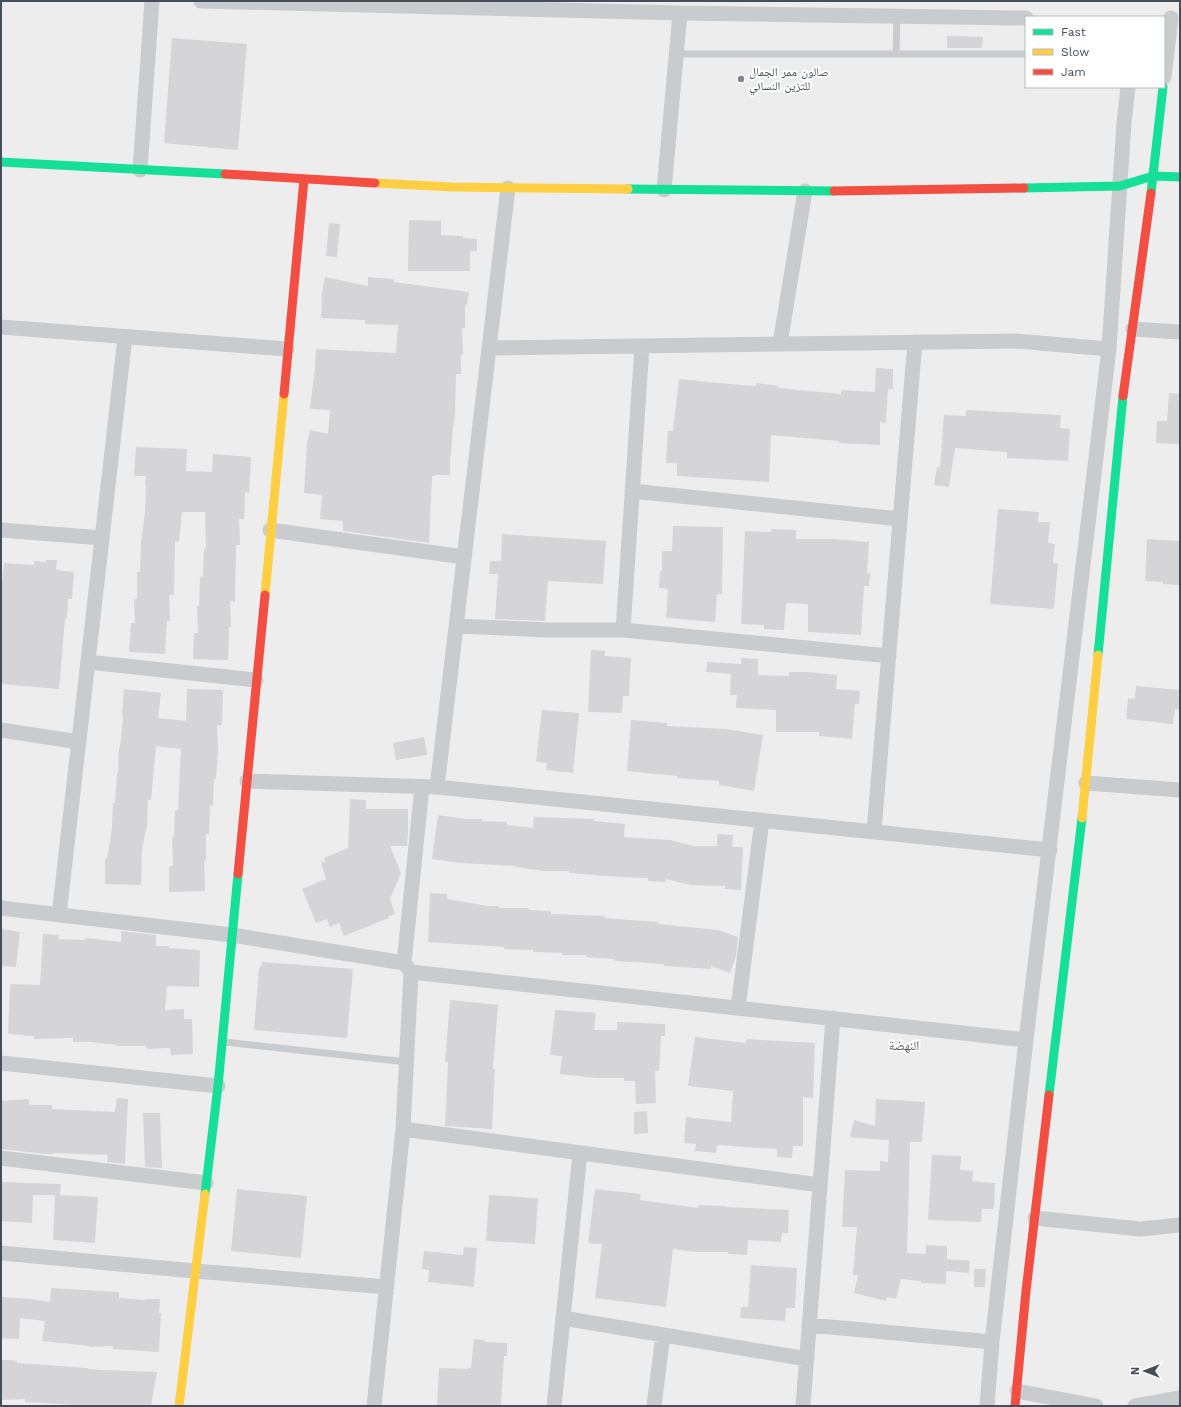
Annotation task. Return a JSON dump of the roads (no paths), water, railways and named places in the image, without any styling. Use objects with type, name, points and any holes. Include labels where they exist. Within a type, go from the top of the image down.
[{"type":"street","points":[[140,170],[152,1]]},
{"type":"street","points":[[202,1],[680,13],[1025,18]]},
{"type":"street","points":[[664,190],[680,13]]},
{"type":"street","points":[[1165,70],[1172,18]]},
{"type":"street","points":[[986,1406],[1026,1040],[1050,850],[1109,348],[1124,123],[1128,88]]},
{"type":"street","points":[[1016,1406],[1016,1391],[1035,1218],[1086,783],[1121,412],[1153,176],[1163,88]]},
{"type":"street","points":[[1,162],[452,187],[664,190],[805,191],[1120,186],[1153,176],[1180,177]]},
{"type":"street","points":[[179,1406],[218,1086],[304,179]]},
{"type":"street","points":[[374,1406],[403,1129],[407,1062],[408,967],[429,787],[456,626],[508,188]]},
{"type":"street","points":[[780,344],[805,191]]},
{"type":"street","points":[[1,328],[288,349]]},
{"type":"street","points":[[1133,329],[1180,332]]},
{"type":"street","points":[[59,915],[125,337]]},
{"type":"street","points":[[489,348],[1016,341],[1109,348]]},
{"type":"street","points":[[874,831],[915,342]]},
{"type":"street","points":[[623,630],[642,346]]},
{"type":"street","points":[[632,491],[900,519]]},
{"type":"street","points":[[1,530],[102,538]]},
{"type":"street","points":[[270,530],[464,557]]},
{"type":"street","points":[[456,626],[548,630],[623,630],[889,656]]},
{"type":"street","points":[[88,662],[256,680]]},
{"type":"street","points":[[1,730],[79,742]]},
{"type":"street","points":[[247,781],[429,787],[1050,850]]},
{"type":"street","points":[[1086,783],[1180,790]]},
{"type":"street","points":[[738,1008],[762,820]]},
{"type":"street","points":[[1,908],[232,935],[408,967],[738,1008],[1026,1040]]},
{"type":"street","points":[[803,1406],[833,1018]]},
{"type":"street","points":[[1,1063],[218,1086]]},
{"type":"street","points":[[403,1129],[820,1184]]},
{"type":"street","points":[[554,1406],[580,1153]]},
{"type":"street","points":[[1,1158],[206,1183]]},
{"type":"street","points":[[1035,1218],[1140,1229],[1180,1225]]},
{"type":"street","points":[[1,1253],[387,1287]]},
{"type":"street","points":[[563,1318],[807,1359]]},
{"type":"street","points":[[809,1325],[992,1342]]},
{"type":"street","points":[[654,1406],[663,1334]]},
{"type":"street","points":[[1016,1391],[1096,1406]]},
{"type":"street","points":[[1135,1406],[1180,1398]]},
{"type":"lane","points":[[896,54],[897,16]]},
{"type":"lane","points":[[677,54],[1025,54]]},
{"type":"lane","points":[[222,1042],[407,1062]]},
{"type":"place","name":"صالون ممر الجمال للتزين النسائي","points":[[741,79]]},
{"type":"district","name":"النهضة","points":[[904,1045]]}]
